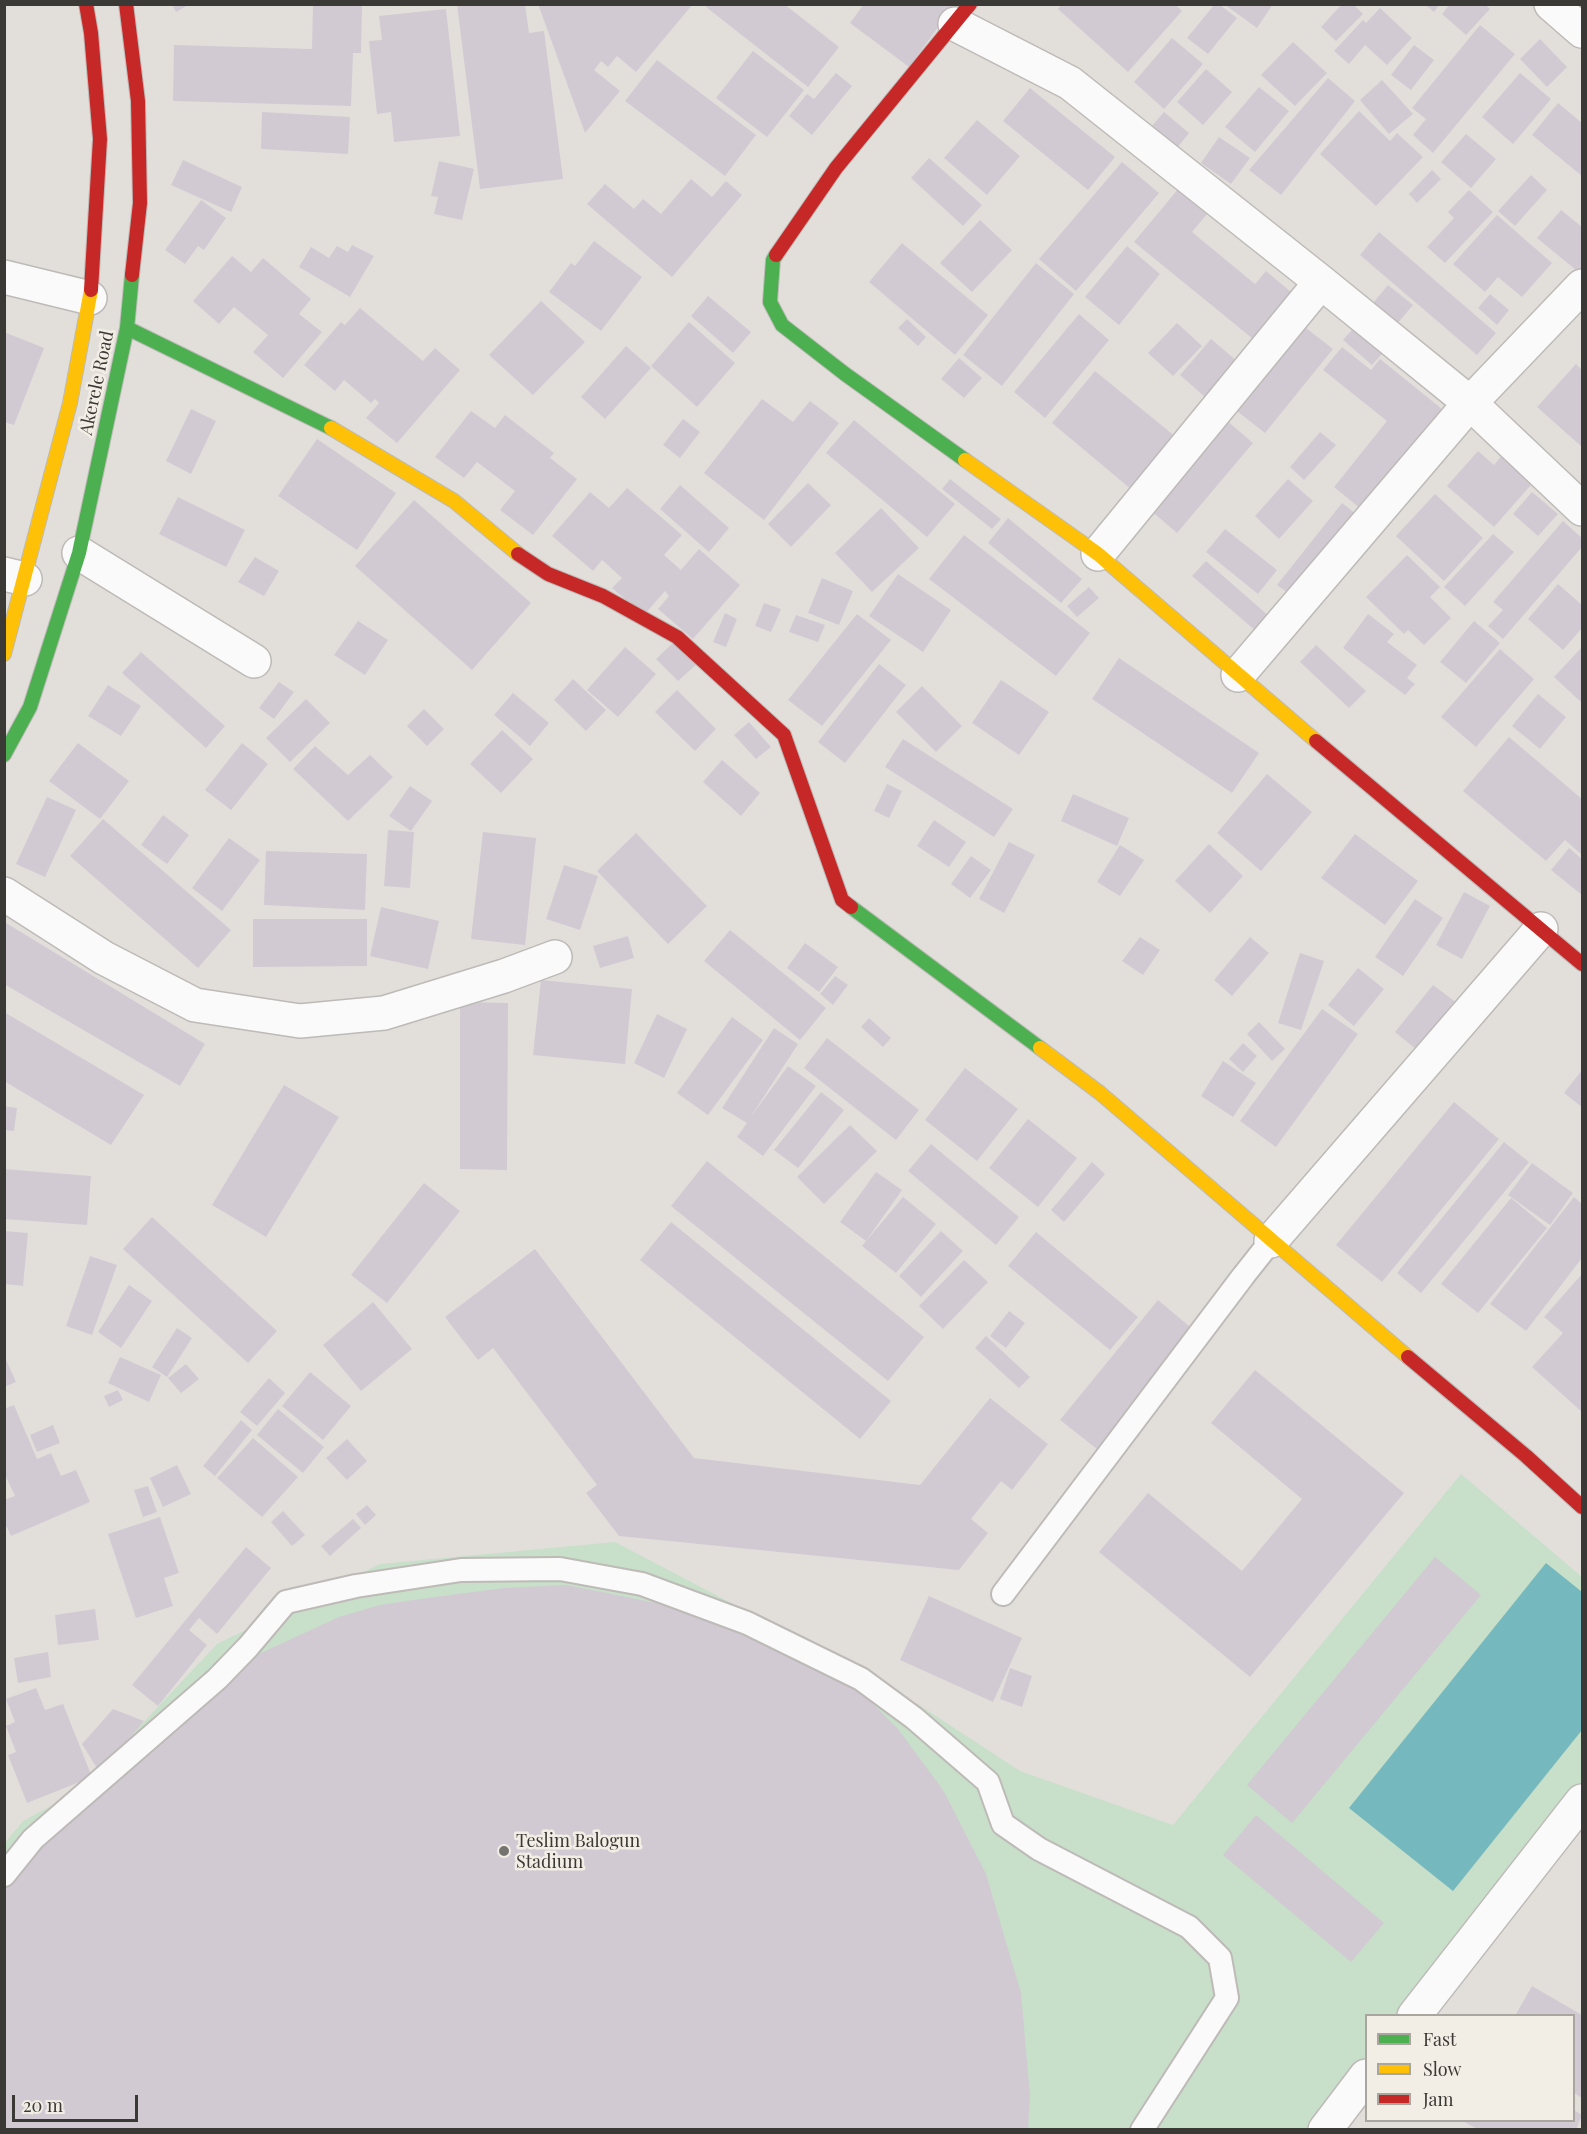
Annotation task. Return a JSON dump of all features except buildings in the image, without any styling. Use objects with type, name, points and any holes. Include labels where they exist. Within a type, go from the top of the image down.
[{"type":"street","points":[[4,654],[15,576],[70,403],[90,298],[100,139],[91,33],[86,4]]},
{"type":"street","name":"Akerele Road","points":[[4,754],[30,706],[79,554],[127,328],[140,204],[138,101],[126,4]]},
{"type":"street","points":[[1551,4],[1582,31]]},
{"type":"street","points":[[1582,509],[1470,403],[1322,282],[1070,83],[962,14],[836,168],[773,260],[770,302],[782,325],[845,374],[1098,554],[1379,796],[1582,964]]},
{"type":"street","points":[[4,277],[90,298]]},
{"type":"street","points":[[1098,554],[1322,282]]},
{"type":"street","points":[[1238,675],[1470,403],[1582,286]]},
{"type":"street","points":[[127,328],[341,433],[454,501],[521,557],[548,574],[603,596],[677,637],[784,735],[842,900],[1100,1093],[1526,1456],[1582,1507]]},
{"type":"street","points":[[79,554],[254,661]]},
{"type":"street","points":[[4,894],[104,957],[195,1005],[300,1021],[384,1013],[504,976],[555,957]]},
{"type":"street","points":[[1271,1241],[1542,929]]},
{"type":"street","points":[[1416,2014],[1582,1801]]},
{"type":"street","points":[[1325,2130],[1365,2077]]},
{"type":"lane","points":[[1003,1594],[1271,1241]]},
{"type":"lane","points":[[4,1875],[33,1839],[217,1678],[248,1647],[286,1602],[356,1586],[461,1570],[560,1569],[642,1584],[747,1623],[861,1679],[914,1718],[988,1782],[1003,1824],[1039,1849],[1189,1927],[1220,1958],[1227,1998],[1142,2130]]},
{"type":"green space","name":"Teslim Balogun Stadium","points":[[1461,1474],[1582,1577],[1582,1826],[1432,2014],[1365,2014],[1365,2097],[1340,2129],[5,2129],[4,1844],[23,1821],[79,1791],[217,1644],[380,1564],[615,1542],[893,1688],[1020,1771],[1173,1825]]},
{"type":"water","points":[[1546,1563],[1582,1592],[1582,1730],[1453,1891],[1349,1808]]},
{"type":"traffic: fast","points":[[776,255],[773,260],[770,302],[782,325],[845,374],[965,460]]},
{"type":"traffic: fast","points":[[4,755],[30,707],[79,553],[127,328],[132,275]]},
{"type":"traffic: fast","points":[[127,328],[331,428]]},
{"type":"traffic: fast","points":[[851,907],[1040,1048]]},
{"type":"traffic: slow","points":[[4,654],[70,403],[91,290]]},
{"type":"traffic: slow","points":[[331,428],[454,501],[518,554]]},
{"type":"traffic: slow","points":[[965,460],[1098,554],[1316,741]]},
{"type":"traffic: slow","points":[[1040,1048],[1100,1093],[1408,1357]]},
{"type":"traffic: jam","points":[[86,4],[91,33],[100,139],[91,290]]},
{"type":"traffic: jam","points":[[126,4],[138,101],[140,203],[132,275]]},
{"type":"traffic: jam","points":[[776,255],[836,168],[970,4]]},
{"type":"traffic: jam","points":[[518,554],[548,574],[603,596],[677,637],[784,735],[842,900],[851,907]]},
{"type":"traffic: jam","points":[[1316,741],[1582,964]]},
{"type":"traffic: jam","points":[[1408,1357],[1526,1456],[1582,1507]]},
{"type":"place","name":"Teslim Balogun Stadium","points":[[504,1851]]}]
